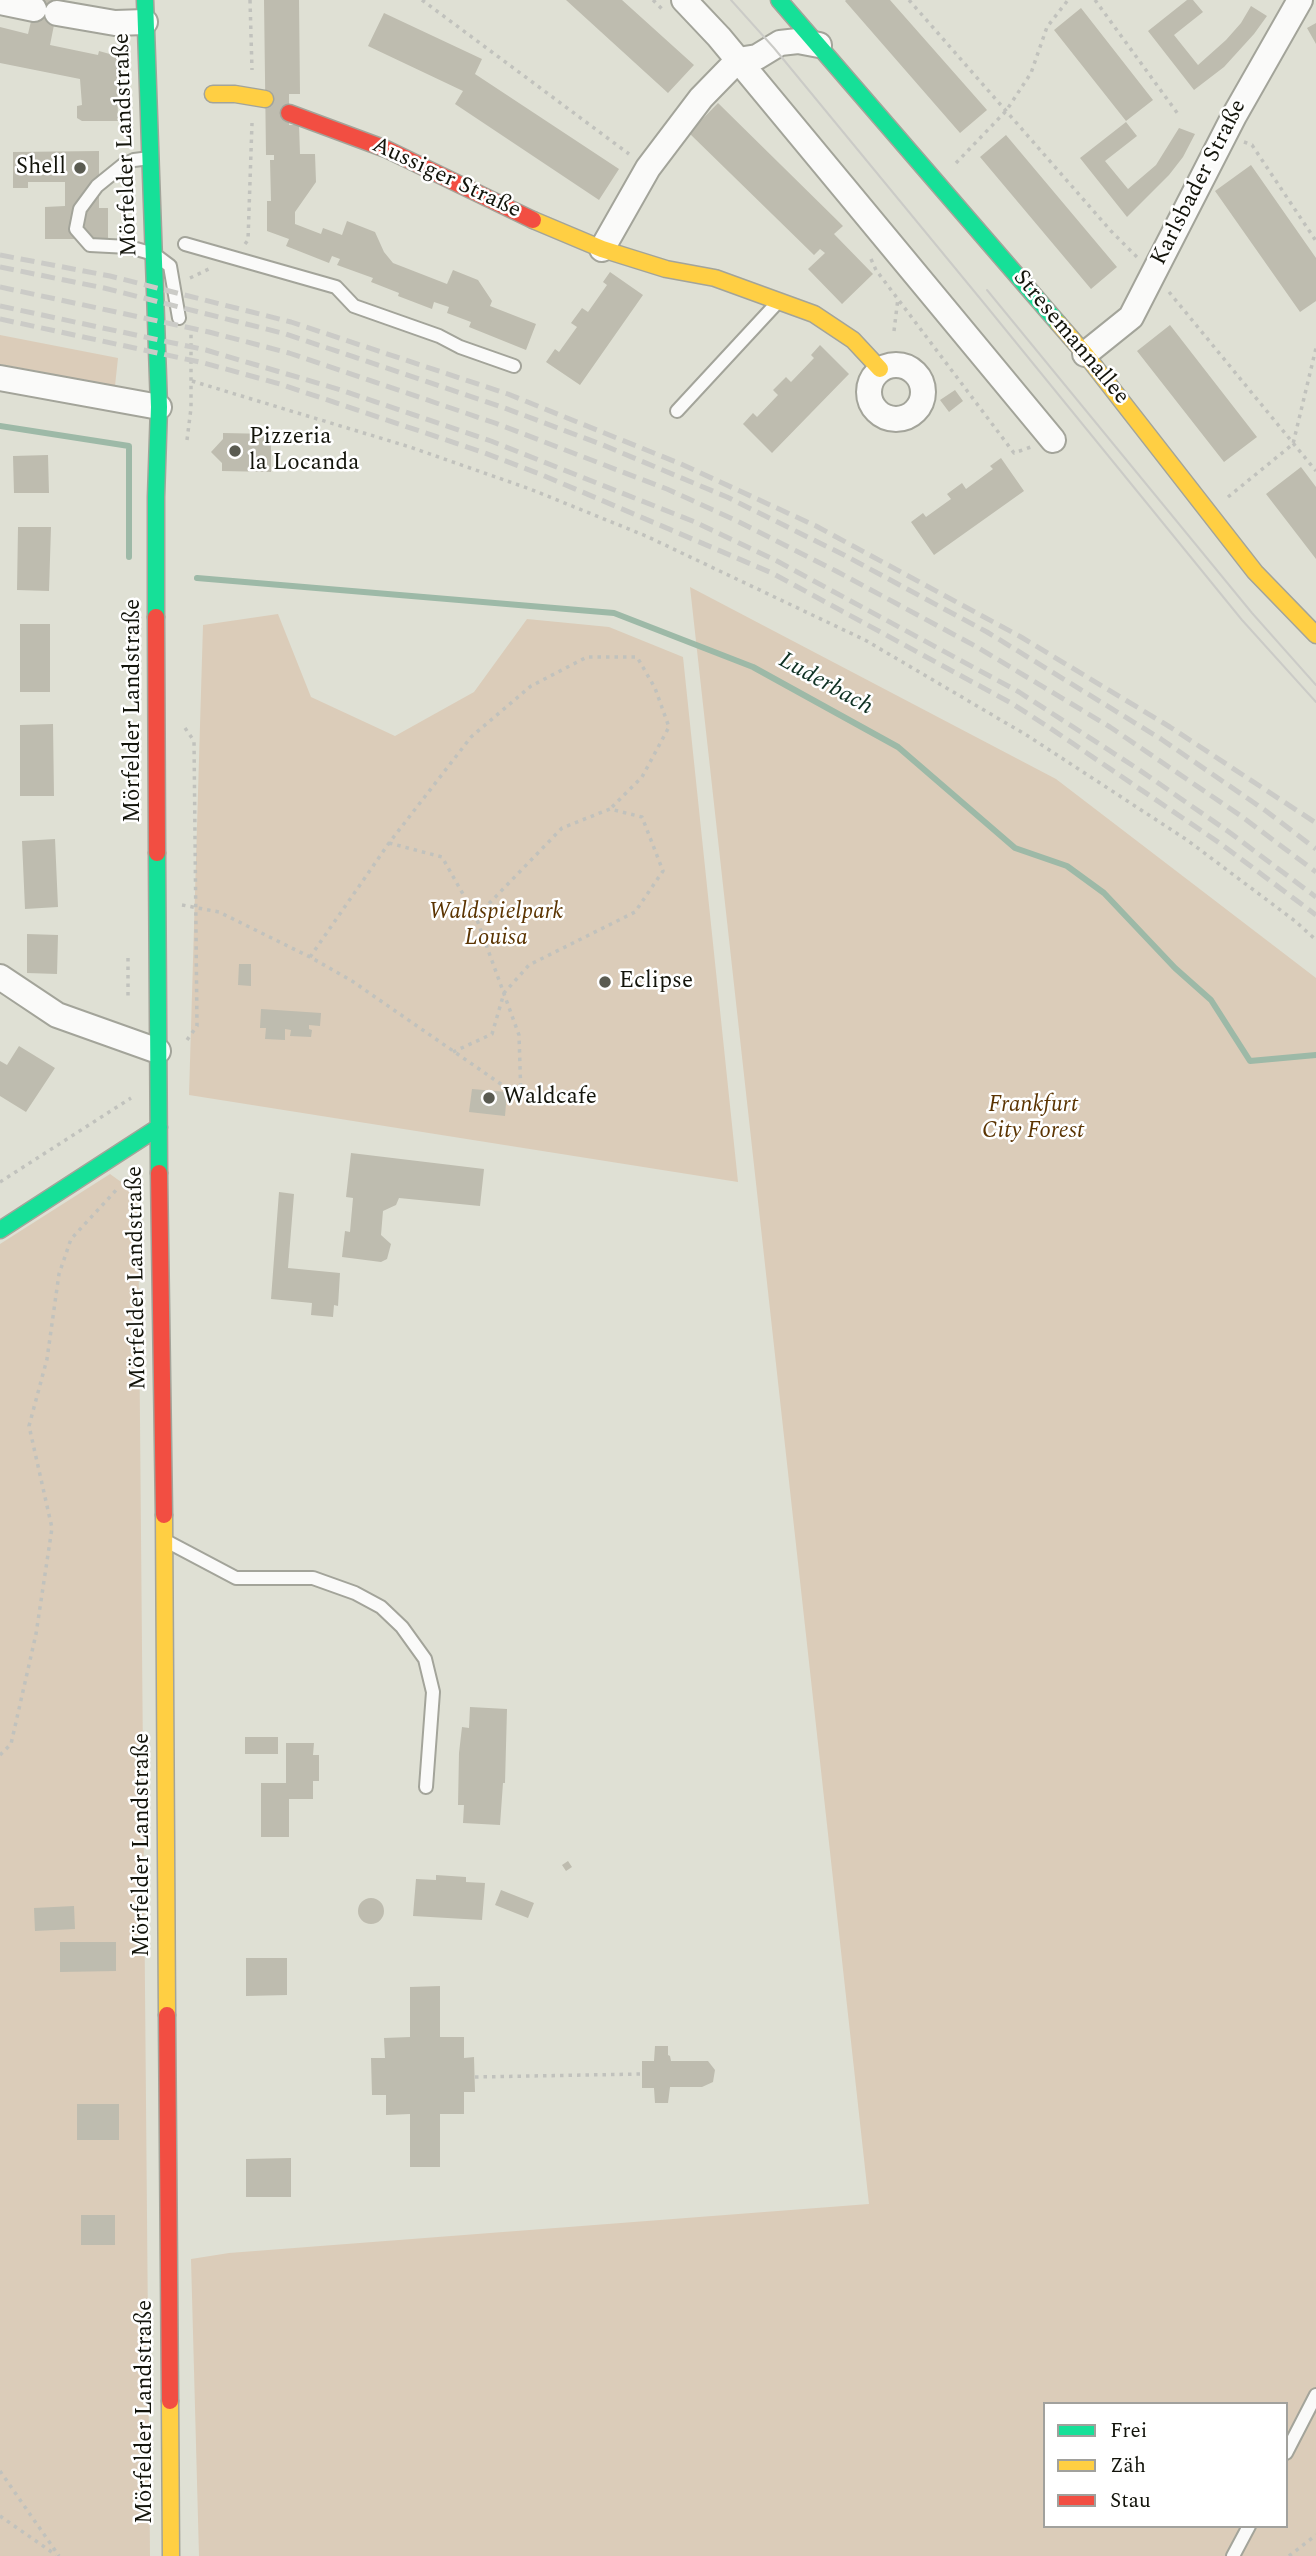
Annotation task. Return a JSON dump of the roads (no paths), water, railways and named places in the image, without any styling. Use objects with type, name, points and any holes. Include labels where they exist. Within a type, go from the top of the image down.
[{"type":"main road","name":"Stresemannallee","points":[[778,0],[1085,354],[1255,572],[1316,635]]},
{"type":"main road","name":"Mörfelder Landstraße","points":[[145,11],[157,158],[154,254],[159,407],[156,497],[169,1050],[159,1127],[171,2556]]},
{"type":"main road","points":[[213,94],[259,98]]},
{"type":"main road","name":"Aussiger Straße","points":[[289,113],[386,149],[539,223],[602,249],[666,269],[715,278],[814,314],[853,340],[880,369]]},
{"type":"main road","points":[[0,1230],[159,1127]]},
{"type":"street","points":[[684,0],[730,67],[1053,440]]},
{"type":"street","name":"Stresemannallee","points":[[778,0],[783,27],[780,43]]},
{"type":"street","name":"Karlsbader Straße","points":[[1085,354],[1131,317],[1225,134],[1300,0]]},
{"type":"street","points":[[23,6],[115,23],[145,11]]},
{"type":"street","points":[[602,249],[648,168],[730,67],[757,57],[780,43],[797,41],[819,45]]},
{"type":"street","points":[[0,378],[159,407]]},
{"type":"street","points":[[0,977],[57,1015],[169,1050]]},
{"type":"lane","points":[[157,158],[134,160],[123,165],[97,186],[80,209],[76,229],[90,245],[128,247],[154,254],[170,266],[185,317]]},
{"type":"lane","points":[[185,244],[336,287],[354,306],[514,366]]},
{"type":"lane","points":[[677,411],[780,300]]},
{"type":"lane","points":[[164,1541],[236,1578],[313,1578],[355,1592],[381,1607],[402,1627],[425,1660],[428,1670],[433,1692],[426,1787]]},
{"type":"lane","points":[[1288,2449],[1316,2395]]},
{"type":"lane","points":[[1234,2556],[1248,2528]]},
{"type":"waterway","name":"Luderbach","points":[[0,426],[129,446],[129,557]]},
{"type":"waterway","name":"Luderbach","points":[[197,578],[614,613],[753,667],[898,747],[1015,848],[1067,866],[1104,893],[1175,968],[1211,1000],[1250,1061],[1316,1055]]},
{"type":"tram line","points":[[731,0],[774,48],[1242,620],[1316,702]]},
{"type":"tram line","points":[[987,290],[1252,613],[1316,685]]},
{"type":"railway","points":[[0,255],[110,276],[291,322],[508,394],[681,464],[816,526],[1021,637],[1170,727],[1316,823]]},
{"type":"railway","points":[[0,267],[104,288],[286,334],[502,407],[603,445],[727,497],[844,555],[987,632],[1161,739],[1316,849]]},
{"type":"railway","points":[[0,287],[209,332],[289,353],[495,423],[667,489],[836,571],[977,647],[1110,727],[1241,816],[1316,872]]},
{"type":"railway","points":[[0,306],[206,350],[344,391],[491,441],[695,522],[777,561],[1019,692],[1138,769],[1316,897]]},
{"type":"railway","points":[[0,319],[204,363],[280,384],[540,474],[772,573],[1011,703],[1221,844],[1316,915]]},
{"type":"place","name":"Shell","points":[[80,168]]},
{"type":"place","name":"Pizzeria la Locanda","points":[[235,451]]},
{"type":"place","name":"Eclipse","points":[[605,982]]},
{"type":"place","name":"Waldcafe","points":[[489,1098]]},
{"type":"park label","name":"Waldspielpark Louisa","points":[[496,926]]},
{"type":"park label","name":"Frankfurt City Forest","points":[[1033,1119]]}]
